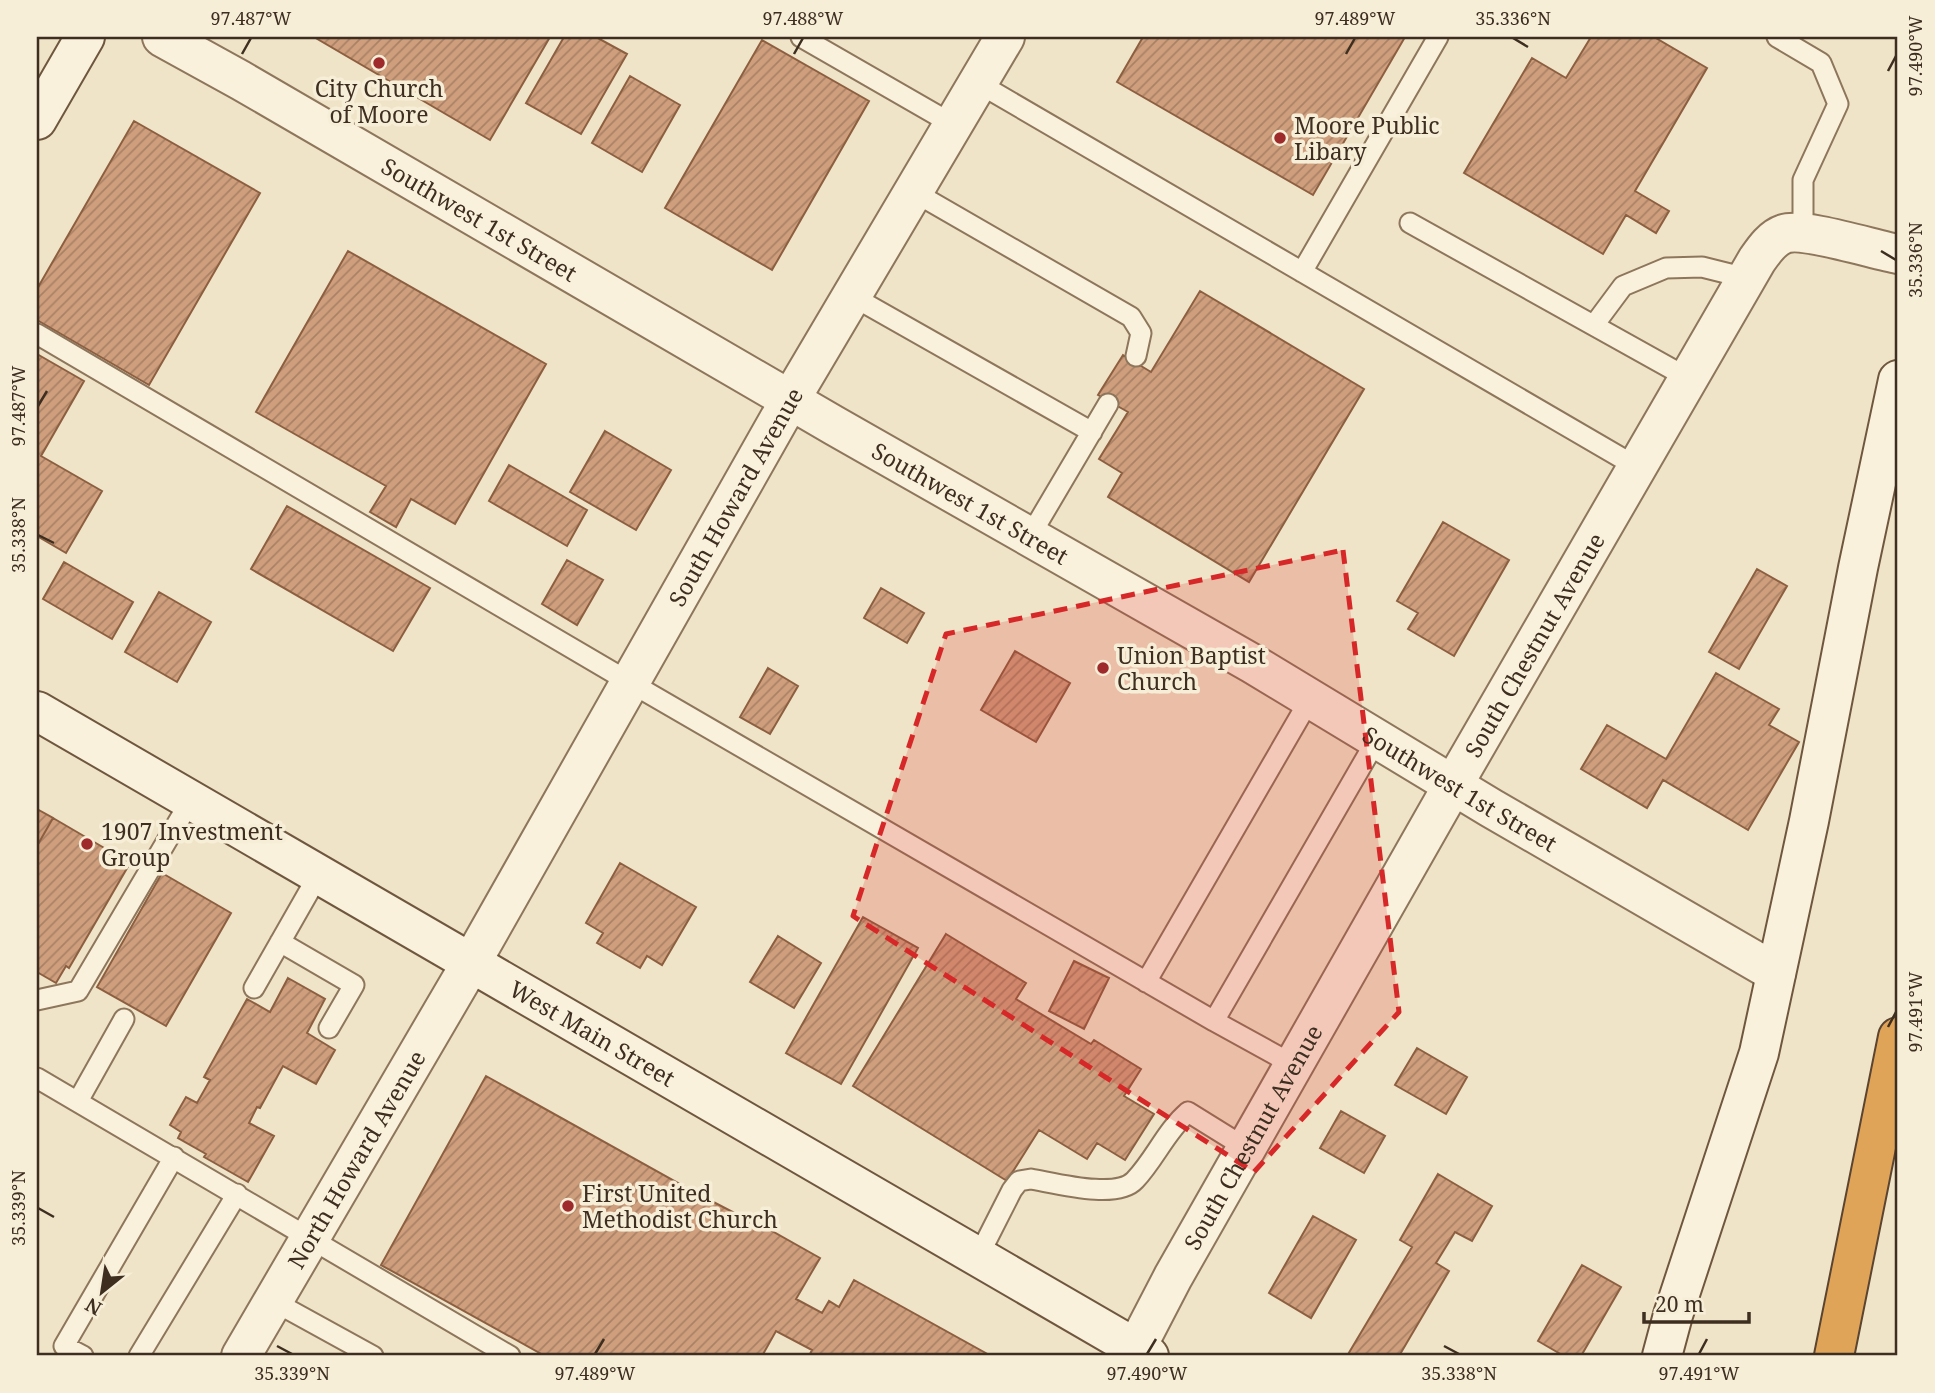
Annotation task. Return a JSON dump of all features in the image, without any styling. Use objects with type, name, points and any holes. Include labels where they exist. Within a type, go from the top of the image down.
[{"type":"highway","points":[[1834,1356],[1898,1037]]},
{"type":"street","points":[[37,120],[85,37]]},
{"type":"street","name":"Southwest 1st Street","points":[[162,37],[202,46],[790,400],[1030,536],[1776,973]]},
{"type":"street","name":"South Howard Avenue","points":[[471,962],[790,400],[1005,37]]},
{"type":"street","name":"South Chestnut Avenue","points":[[1139,1354],[1173,1277],[1453,785],[1746,278],[1771,241],[1786,233],[1803,233],[1898,254]]},
{"type":"street","points":[[1662,1356],[1759,1053],[1898,380]]},
{"type":"street","name":"West Main Street","points":[[37,711],[978,1256],[1139,1354]]},
{"type":"street","name":"North Howard Avenue","points":[[242,1356],[471,962]]},
{"type":"lane","points":[[801,37],[954,125]]},
{"type":"lane","points":[[1302,272],[1438,37]]},
{"type":"lane","points":[[1777,37],[1821,63],[1838,104],[1803,180],[1803,233]]},
{"type":"lane","points":[[978,83],[1637,467]]},
{"type":"lane","points":[[914,192],[1131,317],[1141,333],[1136,356]]},
{"type":"lane","points":[[1410,223],[1688,378]]},
{"type":"lane","points":[[1594,325],[1623,286],[1666,268],[1702,267],[1746,278]]},
{"type":"lane","points":[[852,296],[1092,432]]},
{"type":"lane","points":[[37,334],[631,683],[1213,1021],[1294,1065]]},
{"type":"lane","points":[[1030,536],[1108,404]]},
{"type":"lane","points":[[1146,982],[1310,699]]},
{"type":"lane","points":[[1213,1021],[1377,739]]},
{"type":"lane","points":[[37,1000],[78,991],[191,800]]},
{"type":"lane","points":[[254,988],[319,874]]},
{"type":"lane","points":[[280,942],[354,985],[329,1028]]},
{"type":"lane","points":[[78,1101],[124,1019]]},
{"type":"lane","points":[[37,1078],[510,1356]]},
{"type":"lane","points":[[978,1256],[1012,1190],[1020,1181],[1031,1179],[1108,1191],[1133,1183],[1177,1121],[1188,1112],[1247,1148]]},
{"type":"lane","points":[[83,1356],[64,1346],[174,1157]]},
{"type":"lane","points":[[139,1356],[237,1194]]},
{"type":"lane","points":[[273,1301],[373,1356]]},
{"type":"highlighted area","points":[[1343,550],[1399,1012],[1254,1172],[853,916],[946,634]]},
{"type":"building","points":[[314,37],[550,37],[490,140]]},
{"type":"building","points":[[564,37],[596,37],[627,54],[581,134],[526,103]]},
{"type":"building","name":"Moore Public Libary","points":[[1143,37],[1405,37],[1313,195],[1117,82]]},
{"type":"building","points":[[1591,37],[1654,37],[1707,68],[1635,191],[1669,211],[1656,233],[1626,215],[1603,254],[1464,173],[1532,58],[1566,78]]},
{"type":"building","points":[[762,40],[869,101],[772,270],[665,208]]},
{"type":"building","points":[[630,76],[680,105],[642,172],[592,143]]},
{"type":"building","points":[[134,121],[260,193],[149,385],[37,320],[37,289]]},
{"type":"building","points":[[348,251],[546,364],[455,524],[411,499],[396,527],[370,512],[386,486],[256,412]]},
{"type":"building","points":[[1200,291],[1364,389],[1249,582],[1108,497],[1122,473],[1099,459],[1128,412],[1098,395],[1123,355],[1151,372]]},
{"type":"building","points":[[37,354],[84,381],[41,456],[102,491],[66,553],[37,536]]},
{"type":"building","points":[[605,431],[671,470],[636,530],[570,492]]},
{"type":"building","points":[[509,465],[587,510],[567,546],[489,501]]},
{"type":"building","points":[[287,506],[430,588],[393,651],[251,569]]},
{"type":"building","points":[[1443,522],[1509,560],[1454,656],[1408,629],[1418,613],[1397,601]]},
{"type":"building","points":[[567,560],[603,580],[577,625],[542,604]]},
{"type":"building","points":[[64,562],[133,602],[112,639],[43,599]]},
{"type":"building","points":[[1757,569],[1787,586],[1739,669],[1709,652]]},
{"type":"building","points":[[881,588],[924,613],[907,643],[864,618]]},
{"type":"building","points":[[159,592],[211,622],[177,682],[125,652]]},
{"type":"building","points":[[1015,651],[1070,683],[1036,742],[981,710]]},
{"type":"building","points":[[768,668],[798,686],[770,734],[740,717]]},
{"type":"building","points":[[1716,673],[1779,709],[1769,725],[1799,742],[1748,830],[1663,780],[1647,808],[1581,769],[1607,725],[1666,759]]},
{"type":"building","points":[[37,809],[53,818],[37,846]]},
{"type":"building","points":[[53,818],[130,863],[69,968],[66,966],[56,983],[37,972],[37,846]]},
{"type":"building","points":[[620,863],[696,907],[662,965],[647,956],[640,968],[597,943],[603,933],[586,923]]},
{"type":"building","points":[[162,873],[231,913],[166,1026],[97,987]]},
{"type":"building","points":[[863,917],[918,948],[841,1084],[786,1053]]},
{"type":"building","points":[[946,934],[1026,983],[1016,999],[1091,1044],[1094,1040],[1141,1069],[1124,1096],[1154,1114],[1125,1160],[1097,1143],[1087,1159],[1039,1130],[1007,1181],[853,1086]]},
{"type":"building","points":[[778,936],[821,963],[794,1008],[750,982]]},
{"type":"building","points":[[1074,961],[1109,978],[1084,1029],[1049,1011]]},
{"type":"building","points":[[288,978],[325,999],[307,1033],[335,1050],[316,1084],[283,1066],[249,1123],[274,1136],[248,1182],[204,1157],[206,1154],[178,1138],[181,1132],[170,1125],[186,1097],[197,1103],[210,1080],[204,1077],[247,999],[270,1012]]},
{"type":"building","points":[[1417,1048],[1467,1077],[1446,1114],[1395,1085]]},
{"type":"building","name":"First United Methodist Church","points":[[486,1076],[698,1194],[748,1220],[749,1218],[820,1258],[796,1299],[822,1313],[829,1301],[839,1307],[854,1280],[991,1356],[809,1356],[812,1350],[776,1331],[762,1356],[545,1356],[381,1265]]},
{"type":"building","points":[[1341,1111],[1385,1136],[1364,1173],[1320,1148]]},
{"type":"building","points":[[1438,1174],[1492,1206],[1472,1241],[1455,1232],[1436,1263],[1449,1271],[1399,1356],[1347,1356],[1412,1247],[1400,1240]]},
{"type":"building","points":[[1313,1216],[1356,1240],[1311,1318],[1269,1293]]},
{"type":"building","points":[[1582,1265],[1621,1287],[1581,1356],[1564,1356],[1538,1341]]},
{"type":"place","name":"City Church of Moore","points":[[379,63]]},
{"type":"place","name":"Moore Public Libary","points":[[1280,138]]},
{"type":"place","name":"Union Baptist Church","points":[[1103,668]]},
{"type":"place","name":"1907 Investment Group","points":[[87,844]]},
{"type":"place","name":"First United Methodist Church","points":[[568,1206]]}]
